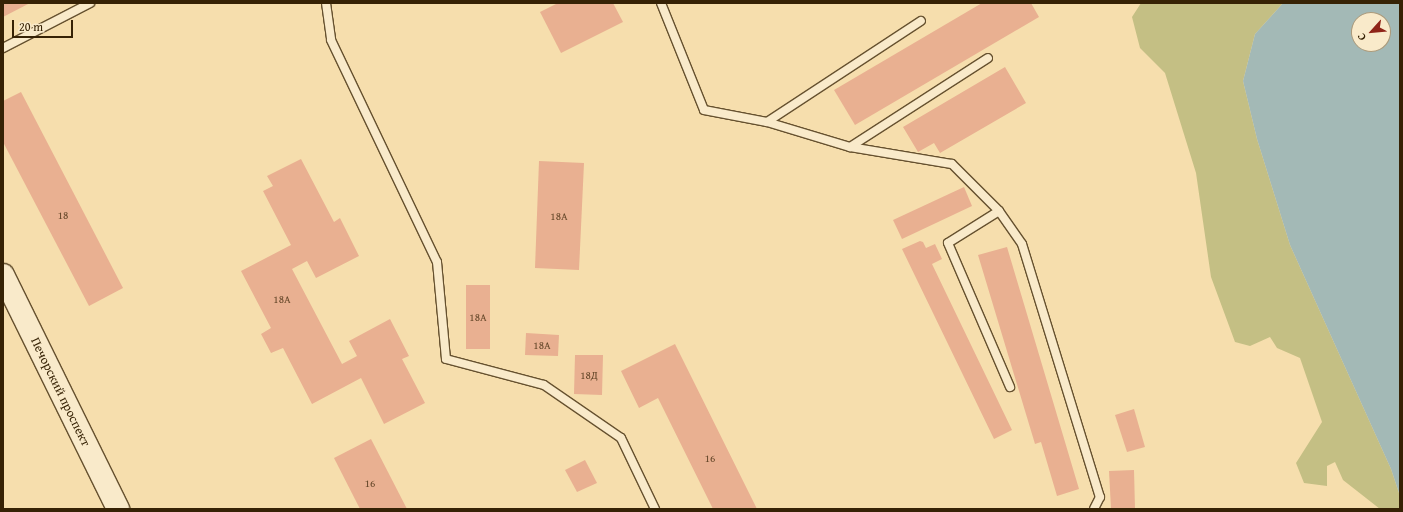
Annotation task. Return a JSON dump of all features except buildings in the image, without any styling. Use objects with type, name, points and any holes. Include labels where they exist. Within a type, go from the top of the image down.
[{"type":"main road","name":"Печорский проспект","points":[[3,275],[118,509]]},
{"type":"lane","points":[[3,48],[90,3]]},
{"type":"lane","points":[[326,3],[331,40],[437,262],[446,359],[544,385],[620,438],[655,509]]},
{"type":"lane","points":[[661,3],[704,110],[767,122],[850,147],[952,164],[998,211],[1022,244],[1100,497],[1094,509]]},
{"type":"lane","points":[[767,122],[921,21]]},
{"type":"lane","points":[[850,147],[988,58]]},
{"type":"lane","points":[[998,211],[948,243],[1010,387]]},
{"type":"shaded area","points":[[1141,3],[1283,3],[1255,34],[1243,81],[1257,139],[1290,245],[1391,469],[1400,496],[1400,509],[1380,509],[1343,480],[1335,462],[1327,466],[1327,486],[1304,483],[1296,463],[1322,422],[1300,358],[1277,348],[1270,337],[1250,346],[1235,342],[1211,277],[1196,173],[1165,73],[1140,48],[1132,17]]},
{"type":"water","points":[[1283,3],[1400,3],[1400,496],[1391,469],[1290,245],[1257,139],[1243,81],[1255,34]]}]
